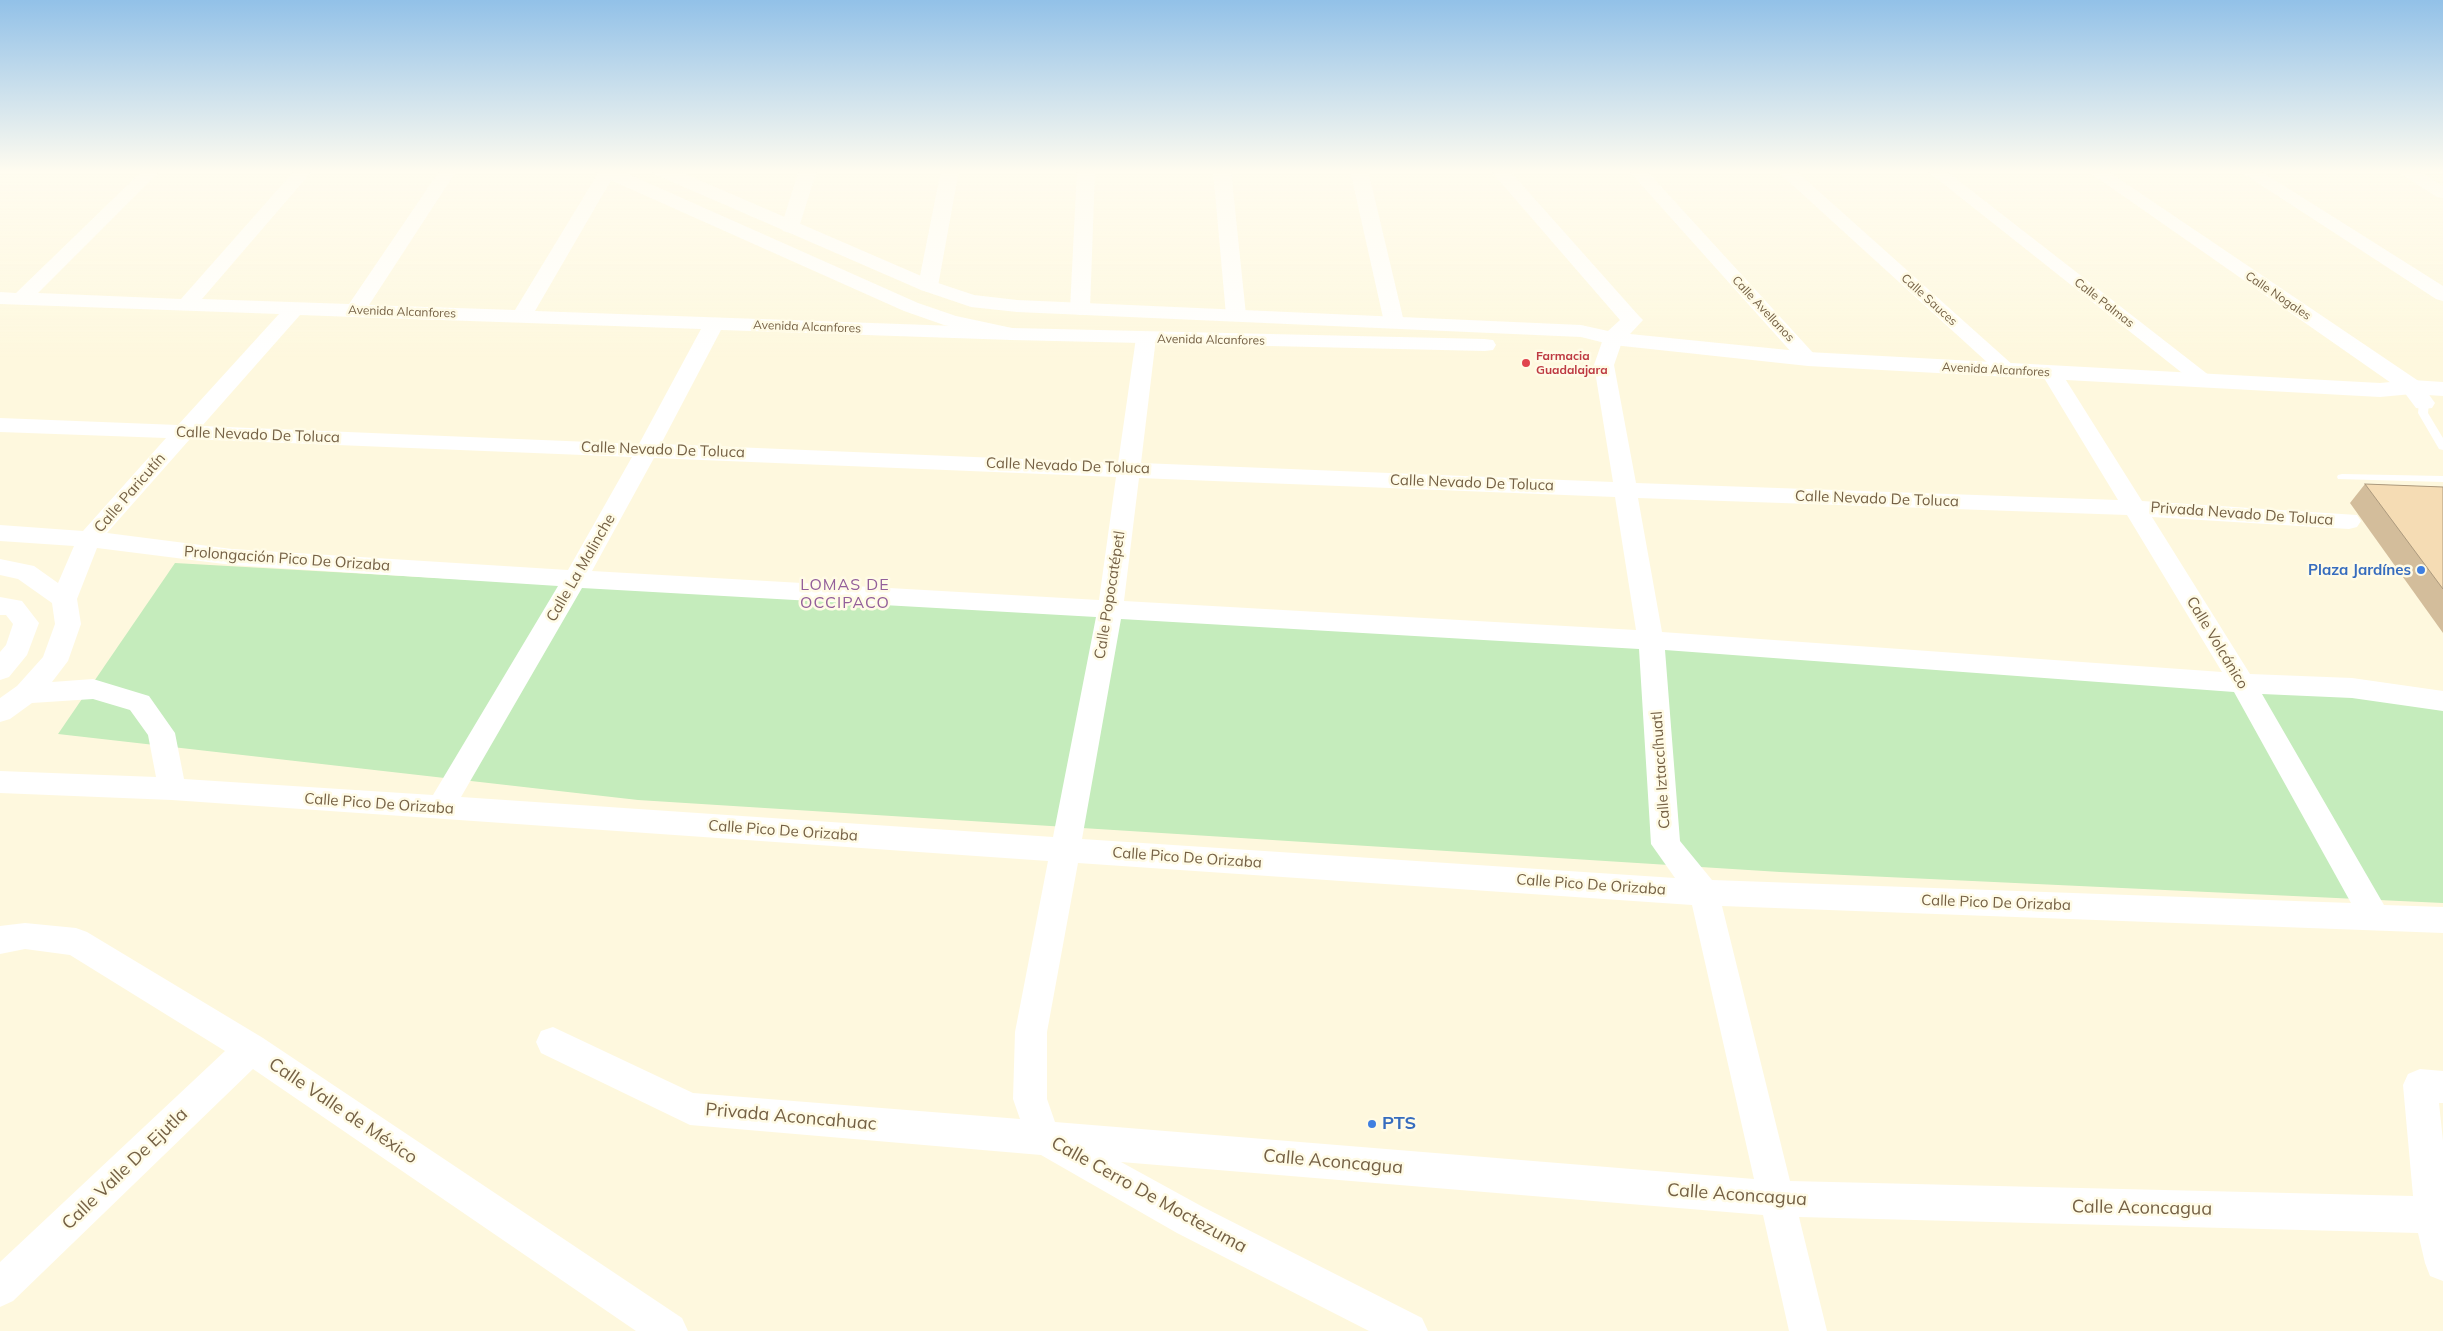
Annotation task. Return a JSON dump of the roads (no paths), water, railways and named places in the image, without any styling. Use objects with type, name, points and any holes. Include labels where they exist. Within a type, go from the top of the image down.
[{"type":"street","points":[[21,299],[89,232]]},
{"type":"street","points":[[186,305],[250,232]]},
{"type":"street","points":[[355,311],[408,232]]},
{"type":"street","points":[[522,316],[571,232]]},
{"type":"street","points":[[744,232],[911,307],[951,321],[1012,334],[1018,306]]},
{"type":"street","name":"Avenida Alcanfores","points":[[802,232],[928,286],[971,301],[1018,306],[1581,331],[1613,339],[1808,359],[2380,390],[2426,400],[2443,389]]},
{"type":"street","points":[[928,286],[938,232]]},
{"type":"street","points":[[1080,309],[1083,232]]},
{"type":"street","points":[[1228,232],[1236,315]]},
{"type":"street","points":[[1373,232],[1394,322]]},
{"type":"street","points":[[1554,232],[1632,320],[1613,339]]},
{"type":"street","name":"Calle Avellanos","points":[[1693,232],[1808,359]]},
{"type":"street","name":"Calle Sauces","points":[[1853,232],[2007,370]]},
{"type":"street","name":"Calle Palmas","points":[[2014,232],[2203,380]]},
{"type":"street","name":"Calle Nogales","points":[[2184,232],[2426,400]]},
{"type":"street","points":[[2344,232],[2443,295]]},
{"type":"street","name":"Avenida Alcanfores","points":[[0,298],[1146,338],[1583,346],[1613,339]]},
{"type":"street","name":"Calle Paricutín","points":[[64,599],[89,539],[294,309]]},
{"type":"street","name":"Calle La Malinche","points":[[440,808],[575,579],[648,450],[714,323]]},
{"type":"street","name":"Calle Popocatépetl","points":[[1064,849],[1110,610],[1146,338]]},
{"type":"street","name":"Calle Iztaccíhuatl","points":[[1613,339],[1604,365],[1651,640],[1666,844],[1704,893],[1779,1199],[1808,1331]]},
{"type":"street","name":"Calle Volcánico","points":[[2052,373],[2242,683],[2375,917]]},
{"type":"street","name":"Calle Nevado De Toluca","points":[[0,425],[1128,468],[1624,490],[2136,508]]},
{"type":"street","name":"Privada Nevado De Toluca","points":[[2136,508],[2349,521]]},
{"type":"street","name":"Prolongación Pico De Orizaba","points":[[0,533],[89,539],[232,556],[575,579]]},
{"type":"street","points":[[0,566],[25,572],[64,599],[68,624],[55,661],[26,693],[0,712]]},
{"type":"street","points":[[575,579],[1651,640],[2242,683],[2352,688],[2443,701]]},
{"type":"street","points":[[0,606],[13,607],[26,623],[18,648],[0,670]]},
{"type":"street","points":[[26,693],[93,690],[139,703],[161,733],[172,789]]},
{"type":"street","name":"Calle Pico De Orizaba","points":[[0,782],[172,789],[1704,893],[2443,920]]},
{"type":"street","name":"Calle Cerro De Moctezuma","points":[[1064,849],[1032,1032],[1030,1099],[1043,1137],[1190,1220],[1409,1331]]},
{"type":"street","name":"Calle Valle de México","points":[[0,940],[25,936],[76,942],[251,1049],[669,1331]]},
{"type":"street","name":"Privada Aconcahuac","points":[[553,1042],[690,1109],[1043,1137]]},
{"type":"street","name":"Calle Valle De Ejutla","points":[[0,1288],[251,1049]]},
{"type":"street","points":[[2443,1087],[2420,1085],[2434,1215],[2443,1263]]},
{"type":"street","name":"Calle Aconcagua","points":[[1043,1137],[1779,1199],[2434,1215]]},
{"type":"lane","points":[[2426,400],[2423,413],[2443,447]]},
{"type":"lane","points":[[2342,477],[2443,479]]},
{"type":"place","name":"Farmacia Guadalajara","points":[[1526,363]]},
{"type":"place","name":"Plaza Jardínes","points":[[2421,570]]},
{"type":"place","name":"PTS","points":[[1372,1124]]},
{"type":"district","name":"LOMAS DE OCCIPACO","points":[[845,594]]}]
